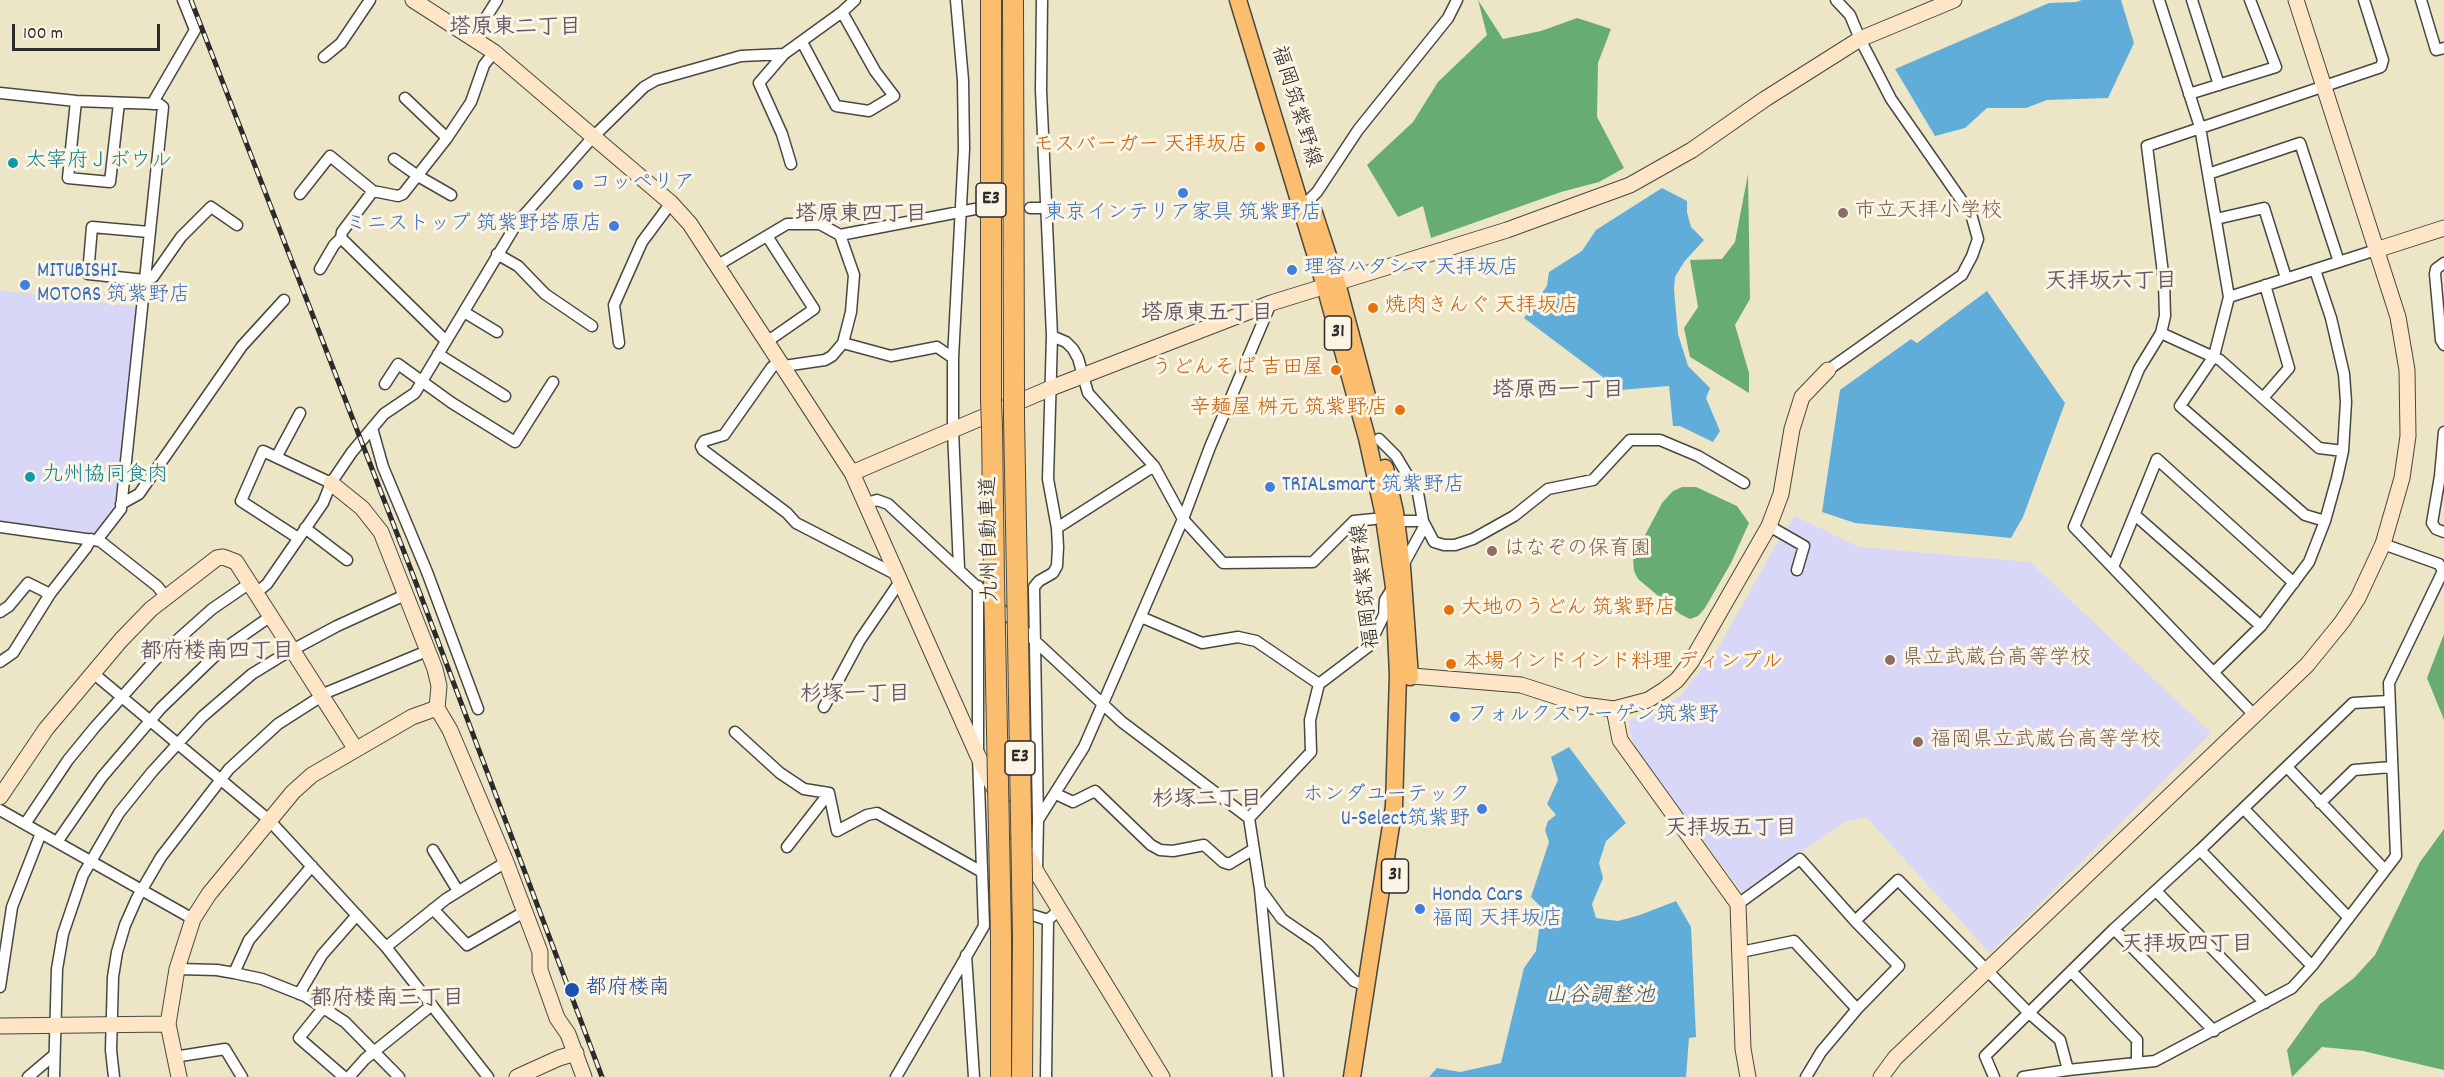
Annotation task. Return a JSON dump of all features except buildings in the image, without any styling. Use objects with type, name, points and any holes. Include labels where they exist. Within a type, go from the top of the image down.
[{"type":"highway","name":"九州自動車道","points":[[991,0],[992,428],[986,582],[1001,936],[1001,1077]]},
{"type":"highway","name":"九州自動車道","points":[[1014,0],[1014,418],[1023,937],[1022,1077]]},
{"type":"main road","name":"福岡筑紫野線","points":[[1238,0],[1379,439],[1395,512],[1402,567],[1408,769],[1400,848],[1364,1077]]},
{"type":"main road","name":"福岡筑紫野線","points":[[1250,0],[1310,199],[1367,438],[1383,511],[1404,675],[1394,806],[1352,1077]]},
{"type":"street","points":[[152,104],[195,30],[183,0]]},
{"type":"street","points":[[324,57],[341,43],[370,0]]},
{"type":"street","points":[[413,0],[494,52],[670,203],[690,224],[852,473],[978,756],[1037,873],[1053,915],[1162,1077]]},
{"type":"street","points":[[473,38],[497,0]]},
{"type":"street","points":[[791,164],[782,134],[759,83],[784,54],[855,0]]},
{"type":"street","points":[[956,0],[963,80],[964,149],[959,211],[958,304],[953,358],[958,568]]},
{"type":"street","points":[[1037,873],[1034,587],[1038,581],[1053,573],[1057,566],[1057,528],[1048,479],[1052,336],[1041,90],[1042,0]]},
{"type":"street","points":[[1310,199],[1358,130],[1448,18],[1457,0]]},
{"type":"street","points":[[1404,675],[1521,685],[1583,705],[1614,709],[1648,700],[1677,680],[1690,663],[1768,526],[1781,494],[1792,429],[1802,397],[1828,370],[1962,275],[1978,239],[1971,214],[1891,99],[1850,15],[1836,0]]},
{"type":"street","points":[[852,473],[1051,388],[1271,303],[1507,230],[1630,185],[1665,167],[1765,99],[1860,39],[1954,0]]},
{"type":"street","points":[[2159,0],[2200,127],[2229,297],[2214,356],[2180,406],[2305,515],[2325,521]]},
{"type":"street","points":[[2192,0],[2218,85]]},
{"type":"street","points":[[2189,94],[2276,67],[2250,0]]},
{"type":"street","points":[[1881,1077],[1895,1058],[2307,665],[2342,622],[2358,598],[2384,544],[2402,478],[2408,436],[2407,370],[2398,317],[2296,0]]},
{"type":"street","points":[[2255,716],[2074,527],[2139,369],[2161,333],[2166,300],[2148,146],[2381,67],[2383,60],[2364,0]]},
{"type":"street","points":[[2421,0],[2436,50],[2444,48]]},
{"type":"street","points":[[802,42],[836,106],[869,111],[894,96],[875,71],[842,12]]},
{"type":"street","points":[[300,194],[330,156],[373,191],[398,196],[405,192],[447,138],[471,102],[484,65],[494,52]]},
{"type":"street","points":[[25,824],[68,760],[156,658],[212,609],[253,588],[267,584],[322,503],[339,469],[384,414],[415,393],[517,223],[593,137],[644,87],[665,76],[741,56],[784,54]]},
{"type":"street","points":[[0,93],[76,101],[152,104],[163,107],[121,509],[86,548],[50,594],[13,653],[0,661]]},
{"type":"street","points":[[405,98],[447,138]]},
{"type":"street","points":[[76,101],[68,178],[110,182],[119,103]]},
{"type":"street","points":[[2208,174],[2300,143],[2339,262]]},
{"type":"street","points":[[394,159],[451,195]]},
{"type":"street","points":[[320,269],[334,245],[341,238],[342,232],[373,191]]},
{"type":"street","points":[[619,343],[614,304],[642,242],[670,203]]},
{"type":"street","points":[[149,232],[92,227],[88,274],[145,280],[153,276],[181,237],[208,208],[215,208],[237,225]]},
{"type":"street","points":[[1030,208],[1046,208]]},
{"type":"street","points":[[2216,219],[2264,208],[2286,278]]},
{"type":"street","points":[[718,265],[787,224],[820,224],[840,235],[975,209]]},
{"type":"street","points":[[2229,297],[2444,228]]},
{"type":"street","points":[[840,235],[854,275],[851,312],[843,343],[832,356],[825,360],[772,367],[724,435],[704,441],[701,446],[703,450],[787,513],[796,523],[900,578]]},
{"type":"street","points":[[767,236],[814,309],[768,341]]},
{"type":"street","points":[[341,238],[446,341]]},
{"type":"street","points":[[497,254],[518,266],[545,294],[592,326]]},
{"type":"street","points":[[2444,263],[2436,269],[2435,274],[2441,340],[2444,345]]},
{"type":"street","points":[[2214,672],[2261,626],[2309,562],[2325,521],[2343,451],[2346,402],[2344,374],[2331,318],[2315,270]]},
{"type":"street","points":[[2263,398],[2289,368],[2265,285]]},
{"type":"street","points":[[121,504],[139,494],[242,346],[284,300]]},
{"type":"street","points":[[1038,820],[1084,747],[1183,519],[1210,447],[1271,303]]},
{"type":"street","points":[[464,312],[496,332]]},
{"type":"street","points":[[2161,333],[2214,356],[2319,448],[2343,451]]},
{"type":"street","points":[[1052,336],[1066,342],[1073,349],[1088,393],[1154,466],[1183,519],[1223,563],[1312,562],[1354,521],[1374,519]]},
{"type":"street","points":[[843,343],[891,356],[937,347],[953,358]]},
{"type":"street","points":[[438,354],[505,396]]},
{"type":"street","points":[[385,384],[398,364],[493,430],[515,442],[553,382]]},
{"type":"street","points":[[277,456],[300,412]]},
{"type":"street","points":[[372,428],[383,467],[427,572],[478,709]]},
{"type":"street","points":[[2444,432],[2442,476],[2432,523],[2436,529],[2444,532]]},
{"type":"street","points":[[1379,439],[1396,456],[1418,493],[1424,523],[1434,542],[1439,544],[1455,544],[1473,539],[1514,516],[1548,489],[1593,480],[1630,440],[1660,440],[1698,456],[1744,483]]},
{"type":"street","points":[[298,538],[241,501],[263,451],[331,483],[362,508],[381,532],[435,669],[439,686],[437,708],[450,730],[506,862],[540,952],[540,970],[557,1018],[568,1034],[584,1077]]},
{"type":"street","points":[[2113,567],[2157,459],[2294,583]]},
{"type":"street","points":[[1057,528],[1154,466]]},
{"type":"street","points":[[867,503],[877,500],[888,504],[958,568],[986,582],[1036,641],[1142,739],[1225,798],[1249,818],[1260,889],[1278,1077]]},
{"type":"street","points":[[2134,515],[2261,626]]},
{"type":"street","points":[[1406,521],[1424,523]]},
{"type":"street","points":[[1402,567],[1424,523]]},
{"type":"street","points":[[1768,526],[1804,546],[1797,570]]},
{"type":"street","points":[[0,527],[94,540],[157,586],[166,597]]},
{"type":"street","points":[[305,528],[347,560]]},
{"type":"street","points":[[2023,1077],[2155,1061],[2265,1004],[2292,988],[2312,966],[2396,856],[2389,683],[2443,571],[2439,564],[2384,544]]},
{"type":"street","points":[[0,797],[40,737],[121,640],[166,597],[217,558],[223,557],[236,562],[355,748]]},
{"type":"street","points":[[824,707],[860,640],[900,578]]},
{"type":"street","points":[[896,1077],[984,926],[978,756],[986,582]]},
{"type":"street","points":[[0,612],[9,606],[28,583],[50,594]]},
{"type":"street","points":[[1249,818],[1311,752],[1310,720],[1319,684],[1369,646],[1384,615],[1384,600],[1394,587]]},
{"type":"street","points":[[54,1077],[57,969],[63,934],[73,900],[91,861],[125,806],[178,744],[222,698],[252,674],[337,626],[405,596]]},
{"type":"street","points":[[57,842],[102,777],[188,679],[218,652],[271,615]]},
{"type":"street","points":[[1141,617],[1202,643],[1238,637],[1256,641],[1319,684]]},
{"type":"street","points":[[114,1077],[111,1050],[113,977],[117,952],[125,925],[142,889],[161,857],[251,747],[278,724],[323,695],[427,651]]},
{"type":"street","points":[[93,673],[269,820],[386,947],[488,1077]]},
{"type":"street","points":[[1994,1077],[1985,1056],[2114,929],[2244,809],[2353,703],[2388,701]]},
{"type":"street","points":[[179,1077],[168,1024],[177,969],[193,919],[209,894],[293,792],[312,775],[412,717],[437,708]]},
{"type":"street","points":[[1614,709],[1620,740],[1738,904],[1743,1049],[1748,1077]]},
{"type":"street","points":[[735,732],[780,773],[804,789],[829,793]]},
{"type":"street","points":[[2287,767],[2385,870]]},
{"type":"street","points":[[2320,803],[2354,770],[2391,767]]},
{"type":"street","points":[[1056,794],[1073,802],[1095,791],[1160,850],[1173,851],[1204,845],[1223,862],[1229,864],[1254,849]]},
{"type":"street","points":[[829,793],[837,831],[867,815],[877,813],[982,872]]},
{"type":"street","points":[[787,847],[829,793]]},
{"type":"street","points":[[2244,809],[2348,917]]},
{"type":"street","points":[[0,810],[193,919]]},
{"type":"street","points":[[0,987],[12,907],[41,833]]},
{"type":"street","points":[[433,850],[458,891]]},
{"type":"street","points":[[2200,850],[2312,966]]},
{"type":"street","points":[[1738,904],[1800,859],[1899,966],[1857,1009],[1821,1052],[1806,1077]]},
{"type":"street","points":[[386,947],[458,891],[506,862]]},
{"type":"street","points":[[234,973],[249,940],[312,866]]},
{"type":"street","points":[[1855,921],[1898,880],[2028,1012],[2060,1040],[2068,1070]]},
{"type":"street","points":[[1260,889],[1282,919],[1317,943],[1353,981],[1367,986]]},
{"type":"street","points":[[2156,891],[2265,1004]]},
{"type":"street","points":[[983,901],[1053,915]]},
{"type":"street","points":[[433,909],[467,945],[524,912]]},
{"type":"street","points":[[299,994],[322,956],[357,915]]},
{"type":"street","points":[[1046,1077],[1053,915]]},
{"type":"street","points":[[2114,929],[2214,1031]]},
{"type":"street","points":[[1741,952],[1794,941],[1857,1009]]},
{"type":"street","points":[[966,954],[974,1077]]},
{"type":"street","points":[[177,969],[217,970],[234,973],[262,979],[299,994],[324,1007],[345,1022],[399,1077]]},
{"type":"street","points":[[2071,971],[2137,1040],[2137,1063]]},
{"type":"street","points":[[349,1077],[375,1051],[432,1005]]},
{"type":"street","points":[[324,1007],[299,1038],[344,1077]]},
{"type":"street","points":[[0,1026],[168,1024]]},
{"type":"street","points":[[174,1057],[225,1049],[242,1077]]},
{"type":"street","points":[[517,1077],[576,1053]]},
{"type":"street","points":[[28,1077],[54,1055]]},
{"type":"shaded area","points":[[0,290],[138,307],[117,511],[95,535],[0,524]]},
{"type":"shaded area","name":"福岡県立武蔵台高等学校","points":[[1795,516],[1859,547],[2030,562],[2211,733],[1990,953],[1866,817],[1846,821],[1742,892],[1636,751],[1629,729],[1630,720],[1660,708],[1680,696],[1717,650],[1777,543]]},
{"type":"green space","points":[[1478,0],[1503,39],[1541,31],[1577,18],[1611,29],[1598,63],[1597,117],[1624,168],[1599,182],[1561,192],[1431,238],[1423,206],[1398,217],[1367,165],[1413,122],[1438,82],[1487,35]]},
{"type":"green space","points":[[1748,174],[1750,299],[1735,325],[1749,373],[1749,393],[1690,357],[1684,328],[1698,307],[1690,260],[1722,259],[1735,242]]},
{"type":"green space","points":[[1682,487],[1696,487],[1737,506],[1749,523],[1731,563],[1705,608],[1698,616],[1690,619],[1680,614],[1638,579],[1634,571],[1633,558],[1662,503],[1673,491]]},
{"type":"green space","points":[[2444,634],[2444,720],[2427,678]]},
{"type":"green space","points":[[2444,829],[2444,1070],[2363,1051],[2322,1047],[2292,1077],[2287,1050],[2320,1004],[2354,978],[2375,955],[2420,862]]},
{"type":"water","points":[[2121,0],[2134,43],[2108,98],[2047,100],[2026,108],[1987,108],[1965,128],[1935,136],[1895,69],[2049,3]]},
{"type":"water","points":[[1662,188],[1687,201],[1691,227],[1704,240],[1684,262],[1675,277],[1674,289],[1678,334],[1688,366],[1710,388],[1706,398],[1720,431],[1713,442],[1680,426],[1673,426],[1669,386],[1620,390],[1524,318],[1547,286],[1549,272],[1582,251],[1596,230]]},
{"type":"water","points":[[1987,291],[2065,403],[2023,517],[2011,538],[1855,523],[1822,512],[1840,390],[1911,339],[1917,343]]},
{"type":"water","name":"山谷調整池","points":[[1569,747],[1626,823],[1606,841],[1599,863],[1603,878],[1592,904],[1596,918],[1618,921],[1676,901],[1691,927],[1696,1037],[1689,1038],[1686,1077],[1429,1077],[1437,1068],[1460,1072],[1501,1063],[1524,968],[1536,951],[1542,908],[1531,897],[1549,842],[1545,830],[1548,821],[1556,815],[1547,804],[1558,780],[1551,757]]},
{"type":"railway","points":[[191,0],[413,575],[602,1077]]},
{"type":"place","name":"モスバーガー 天拝坂店","points":[[1260,147]]},
{"type":"place","name":"太宰府Ｊボウル","points":[[13,163]]},
{"type":"place","name":"コッペリア","points":[[578,185]]},
{"type":"place","name":"東京インテリア家具 筑紫野店","points":[[1183,193]]},
{"type":"place","name":"市立天拝小学校","points":[[1843,213]]},
{"type":"place","name":"ミニストップ 筑紫野塔原店","points":[[614,226]]},
{"type":"place","name":"理容ハタシマ 天拝坂店","points":[[1292,270]]},
{"type":"place","name":"MITUBISHI MOTORS 筑紫野店","points":[[25,285]]},
{"type":"place","name":"焼肉きんぐ 天拝坂店","points":[[1373,308]]},
{"type":"place","name":"うどんそば 吉田屋","points":[[1336,370]]},
{"type":"place","name":"辛麺屋 桝元 筑紫野店","points":[[1400,410]]},
{"type":"place","name":"九州協同食肉","points":[[30,477]]},
{"type":"place","name":"TRIALsmart 筑紫野店","points":[[1270,487]]},
{"type":"place","name":"はなぞの保育園","points":[[1492,551]]},
{"type":"place","name":"大地のうどん 筑紫野店","points":[[1449,610]]},
{"type":"place","name":"県立武蔵台高等学校","points":[[1890,660]]},
{"type":"place","name":"本場インドインド料理 ディンプル","points":[[1451,664]]},
{"type":"place","name":"フォルクスワーゲン筑紫野","points":[[1455,717]]},
{"type":"place","name":"福岡県立武蔵台高等学校","points":[[1918,742]]},
{"type":"place","name":"ホンダユーテック U-Select筑紫野","points":[[1482,809]]},
{"type":"place","name":"Honda Cars 福岡 天拝坂店","points":[[1420,909]]},
{"type":"place","name":"都府楼南","points":[[572,990]]},
{"type":"district","name":"塔原東二丁目","points":[[515,30]]},
{"type":"district","name":"塔原東四丁目","points":[[861,217]]},
{"type":"district","name":"天拝坂六丁目","points":[[2111,284]]},
{"type":"district","name":"塔原東五丁目","points":[[1207,316]]},
{"type":"district","name":"塔原西一丁目","points":[[1558,393]]},
{"type":"district","name":"都府楼南四丁目","points":[[217,654]]},
{"type":"district","name":"杉塚一丁目","points":[[855,697]]},
{"type":"district","name":"杉塚二丁目","points":[[1207,802]]},
{"type":"district","name":"天拝坂五丁目","points":[[1731,831]]},
{"type":"district","name":"天拝坂四丁目","points":[[2187,947]]},
{"type":"district","name":"都府楼南三丁目","points":[[387,1001]]}]
